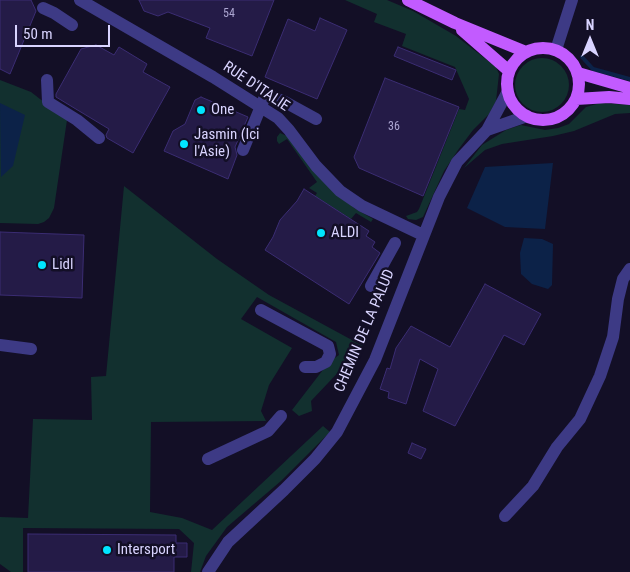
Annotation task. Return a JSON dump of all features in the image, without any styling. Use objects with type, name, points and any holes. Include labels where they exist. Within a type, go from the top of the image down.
[{"type":"main road","points":[[408,0],[455,23],[526,52]]},
{"type":"main road","points":[[455,23],[509,71]]},
{"type":"main road","points":[[545,48],[556,50],[569,59],[578,73],[579,88],[576,99],[564,114],[555,118],[546,120],[526,116],[511,101],[507,78],[509,71],[515,61],[526,52],[545,48]]},
{"type":"main road","points":[[578,73],[630,88]]},
{"type":"main road","points":[[576,99],[609,97],[630,99]]},
{"type":"street","name":"RUE D'ITALIE","points":[[80,0],[213,77],[278,118],[316,166],[340,191],[362,206],[423,235]]},
{"type":"street","points":[[556,50],[572,0]]},
{"type":"street","points":[[43,8],[72,25]]},
{"type":"street","points":[[47,80],[48,102],[77,120],[99,138]]},
{"type":"street","name":"CHEMIN DE LA PALUD","points":[[208,572],[228,542],[315,459],[337,432],[375,360],[439,197],[457,162],[487,130],[508,91]]},
{"type":"street","points":[[243,150],[262,108],[266,94],[316,119]]},
{"type":"street","name":"CHEMIN DE LA PALUD","points":[[487,130],[526,116]]},
{"type":"street","points":[[371,286],[396,242]]},
{"type":"street","points":[[505,516],[533,486],[557,447],[580,419],[600,376],[613,338],[618,299],[623,279],[630,269]]},
{"type":"street","points":[[261,310],[328,346],[330,354],[326,362],[316,367],[305,367]]},
{"type":"street","points":[[0,345],[31,349]]},
{"type":"street","points":[[208,459],[268,431],[281,416]]},
{"type":"green space","points":[[345,0],[387,0],[413,11],[456,36],[496,67],[499,74],[496,101],[489,114],[473,130],[458,150],[444,171],[423,217],[416,220],[408,219],[406,216],[417,212],[419,209],[459,109],[465,110],[469,99],[455,67],[402,46],[406,34],[374,22],[377,14]]},
{"type":"green space","points":[[542,58],[552,60],[561,66],[567,75],[569,85],[567,95],[561,104],[552,110],[542,112],[532,110],[523,104],[517,95],[515,85],[517,75],[523,66],[532,60]]},
{"type":"green space","points":[[0,80],[31,92],[67,120],[54,208],[49,218],[38,224],[0,223]]},
{"type":"green space","points":[[600,103],[630,105],[630,113],[615,114],[574,131],[502,144],[485,150],[464,168],[482,145],[506,130],[521,125],[545,130],[558,128],[569,124],[586,107]]},
{"type":"green space","points":[[280,133],[287,136],[354,208],[373,219],[371,222],[356,213],[351,219],[315,196],[317,193],[309,188],[317,182],[287,139],[279,144],[277,137]]},
{"type":"green space","points":[[124,186],[217,259],[269,295],[363,346],[311,401],[312,411],[299,416],[292,410],[329,362],[339,355],[336,342],[257,297],[241,319],[292,348],[269,385],[261,411],[266,421],[151,422],[150,512],[182,518],[212,530],[323,426],[330,432],[281,481],[227,527],[206,556],[200,572],[191,572],[194,543],[179,529],[23,528],[23,572],[11,572],[0,564],[0,517],[28,518],[33,419],[92,420],[91,377],[106,376]]},
{"type":"water","points":[[0,103],[25,115],[13,166],[1,177]]},
{"type":"water","points":[[553,163],[545,229],[505,227],[467,208],[485,167]]},
{"type":"water","points":[[524,238],[542,239],[553,244],[552,285],[548,289],[532,284],[521,274],[520,253]]},
{"type":"building","points":[[0,0],[31,0],[36,11],[10,74],[0,69]]},
{"type":"building","points":[[139,0],[274,0],[252,56],[206,38],[210,28],[168,12],[158,16],[144,11]]},
{"type":"building","points":[[320,18],[347,30],[317,99],[265,77],[288,19],[315,31]]},
{"type":"building","points":[[96,45],[114,55],[119,47],[147,64],[143,72],[170,87],[133,153],[107,138],[106,135],[109,129],[56,97],[81,49]]},
{"type":"building","points":[[398,47],[456,70],[452,80],[394,56]]},
{"type":"building","points":[[385,78],[459,107],[423,196],[359,168],[354,157]]},
{"type":"building","points":[[201,97],[248,117],[235,147],[237,155],[228,179],[164,151],[173,131],[185,124],[195,100]]},
{"type":"building","name":"ALDI","points":[[304,189],[369,231],[366,236],[375,242],[372,247],[380,253],[349,304],[265,250],[280,220],[297,201]]},
{"type":"building","name":"Lidl","points":[[0,232],[84,235],[82,298],[0,295]]},
{"type":"building","points":[[485,284],[541,314],[524,345],[504,335],[455,426],[423,411],[438,369],[420,359],[406,404],[388,398],[389,392],[380,389],[387,368],[390,369],[396,348],[411,326],[450,347]]},
{"type":"building","points":[[412,443],[426,449],[421,459],[408,453]]},
{"type":"building","name":"Intersport","points":[[28,534],[176,535],[176,543],[187,543],[187,557],[174,557],[174,572],[28,572]]},
{"type":"waterway","points":[[582,57],[593,69],[630,79]]},
{"type":"place","name":"One","points":[[201,110]]},
{"type":"place","name":"Jasmin (Ici l'Asie)","points":[[184,144]]},
{"type":"place","name":"ALDI","points":[[321,233]]},
{"type":"place","name":"Lidl","points":[[42,265]]},
{"type":"place","name":"Intersport","points":[[107,550]]}]
